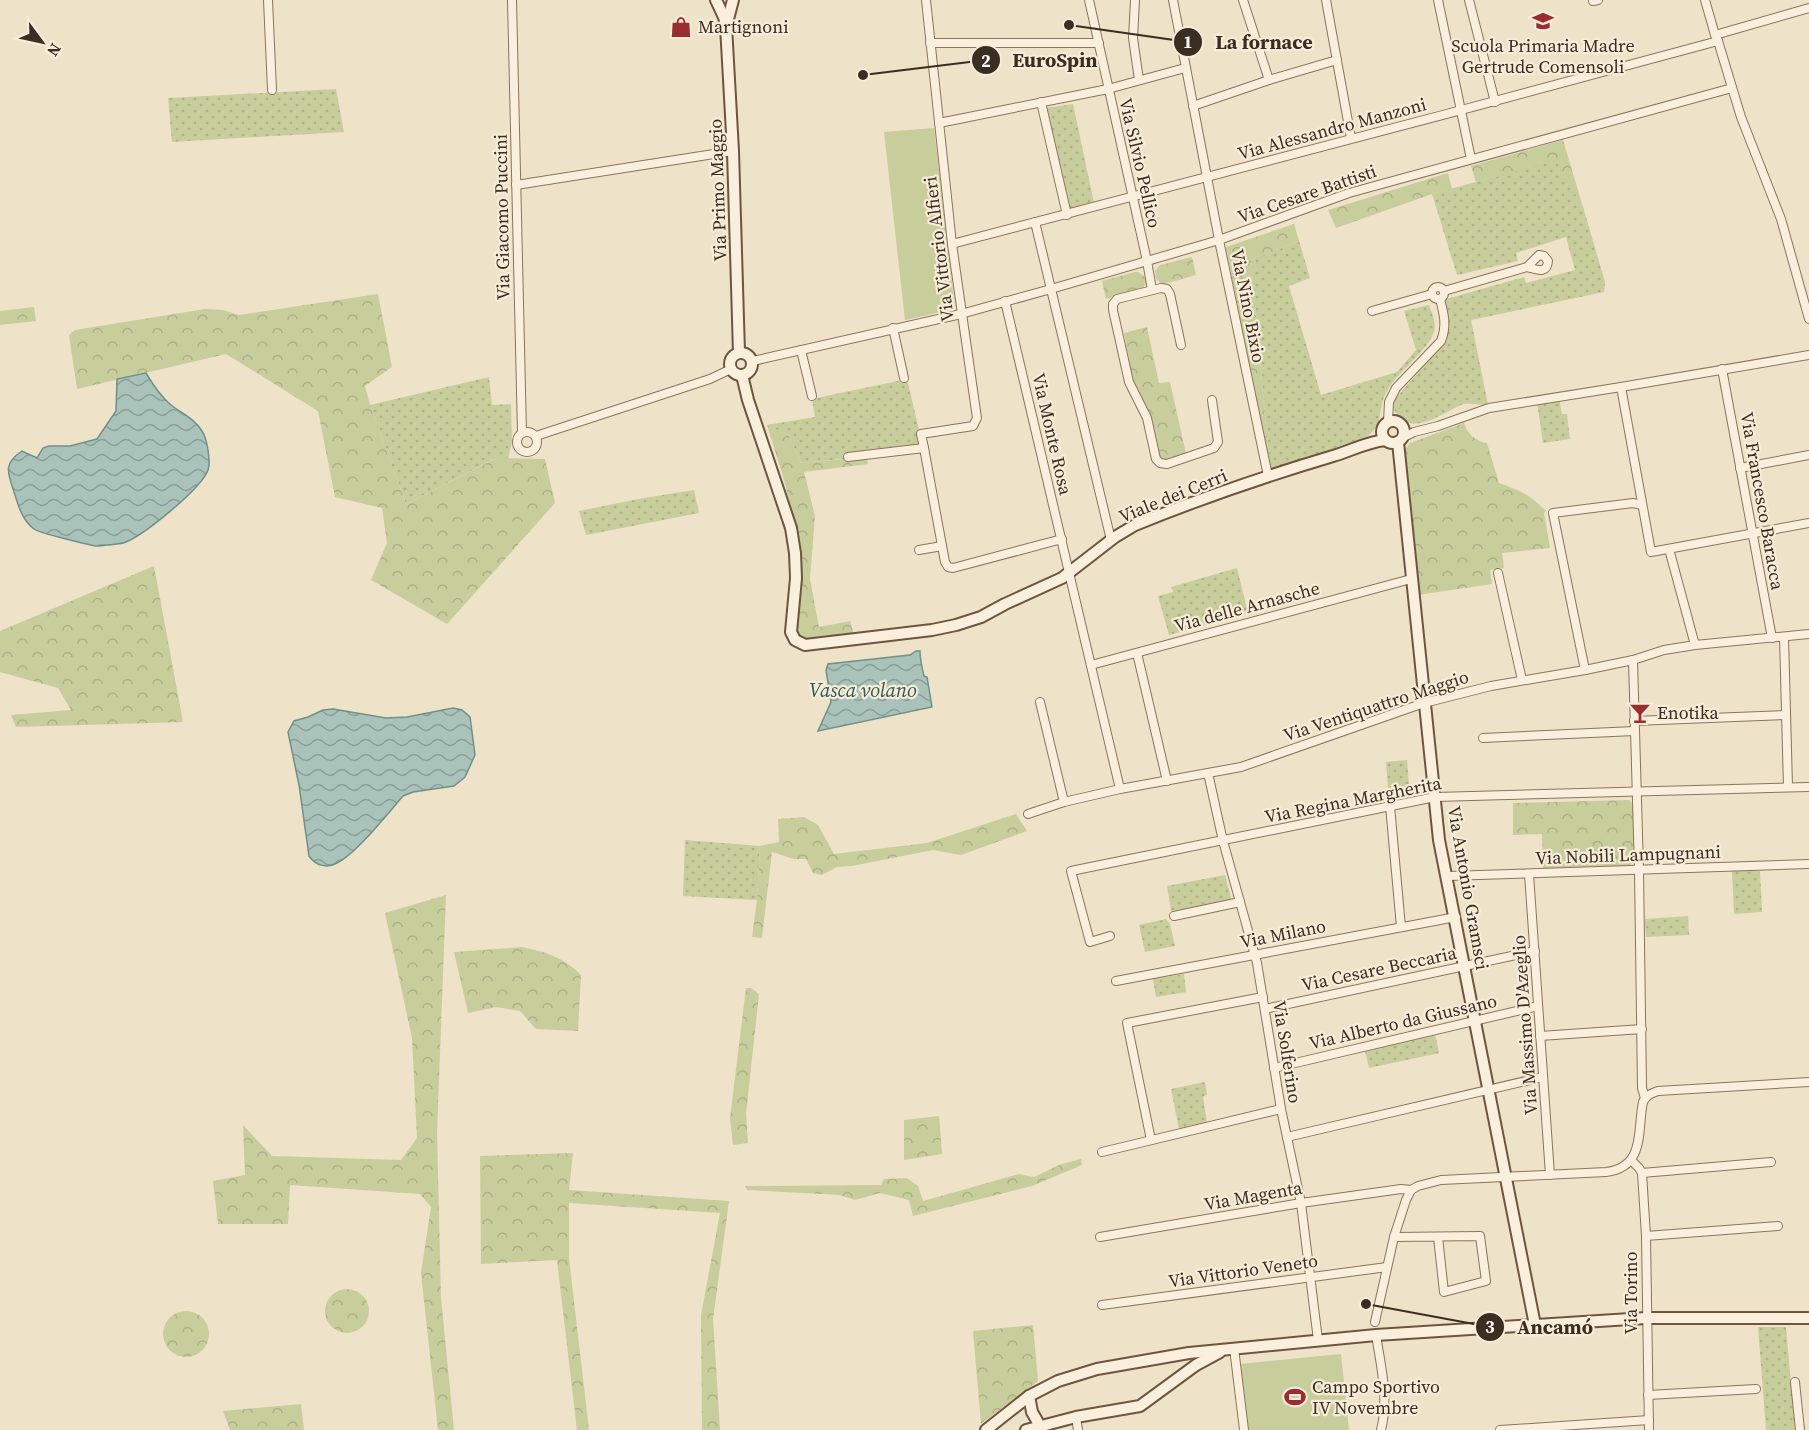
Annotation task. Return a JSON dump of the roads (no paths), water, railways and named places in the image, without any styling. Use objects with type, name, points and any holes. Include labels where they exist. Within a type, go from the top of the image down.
[{"type":"street","points":[[268,0],[272,90]]},
{"type":"street","name":"Via Giacomo Puccini","points":[[512,0],[522,433]]},
{"type":"street","name":"Via Primo Maggio","points":[[716,0],[726,26],[734,151],[739,352],[731,359],[731,369]]},
{"type":"street","name":"Via Primo Maggio","points":[[726,26],[733,0]]},
{"type":"street","name":"Via Vittorio Alfieri","points":[[924,448],[921,434],[969,427],[977,422],[952,244],[926,0]]},
{"type":"street","name":"Via Silvio Pellico","points":[[1089,0],[1148,261],[1152,290]]},
{"type":"street","points":[[1135,0],[1133,38],[1139,80]]},
{"type":"street","name":"Via Nino Bixio","points":[[1173,0],[1219,240],[1268,476]]},
{"type":"street","points":[[1243,0],[1269,80]]},
{"type":"street","points":[[1326,0],[1351,138]]},
{"type":"street","points":[[1438,0],[1471,159]]},
{"type":"street","points":[[1469,0],[1495,102]]},
{"type":"street","points":[[1705,0],[1741,117],[1781,219],[1809,319]]},
{"type":"street","name":"Via Alessandro Manzoni","points":[[952,244],[1495,102],[1716,38],[1809,8]]},
{"type":"street","points":[[930,43],[1099,43]]},
{"type":"street","points":[[1193,106],[1337,60]]},
{"type":"street","points":[[939,123],[1108,89],[1185,68]]},
{"type":"street","name":"Via Cesare Battisti","points":[[753,361],[961,314],[1051,289],[1219,240],[1349,193],[1731,87]]},
{"type":"street","points":[[1041,102],[1067,215]]},
{"type":"street","points":[[516,185],[734,151]]},
{"type":"street","points":[[1035,222],[1111,540]]},
{"type":"street","points":[[1442,295],[1527,267]]},
{"type":"street","points":[[1372,311],[1432,294],[1432,290],[1437,287],[1442,288],[1445,318],[1441,341],[1396,388],[1389,402],[1393,433],[1438,426],[1489,408],[1809,355]]},
{"type":"street","points":[[1181,345],[1167,289],[1161,288],[1117,299],[1113,304],[1129,382],[1144,411],[1156,459],[1160,463],[1167,464],[1214,448],[1218,442],[1212,400]]},
{"type":"street","name":"Via Monte Rosa","points":[[1005,301],[1120,789]]},
{"type":"street","points":[[893,328],[904,378]]},
{"type":"street","points":[[801,350],[812,396]]},
{"type":"street","points":[[536,436],[536,446],[531,451],[525,451],[518,445],[518,438],[522,433],[528,432],[536,436],[710,379],[731,369],[736,374],[742,375],[749,372],[753,361],[746,353],[739,352]]},
{"type":"street","name":"Via Francesco Baracca","points":[[1722,369],[1772,638]]},
{"type":"street","name":"Viale dei Cerri","points":[[742,375],[748,400],[784,504],[792,536],[796,578],[792,635],[798,642],[811,645],[920,632],[956,626],[981,617],[1062,578],[1111,540],[1135,525],[1268,476],[1350,451],[1393,433]]},
{"type":"street","points":[[1621,387],[1651,552],[1809,524]]},
{"type":"street","name":"Via Antonio Gramsci","points":[[1393,433],[1439,840],[1448,876],[1535,1324]]},
{"type":"street","points":[[848,457],[924,448],[946,565],[950,568],[1062,539]]},
{"type":"street","points":[[1740,468],[1809,455]]},
{"type":"street","points":[[1585,670],[1553,513],[1633,503],[1642,505]]},
{"type":"street","points":[[919,550],[942,546]]},
{"type":"street","points":[[1669,549],[1695,645]]},
{"type":"street","points":[[1498,573],[1522,680]]},
{"type":"street","name":"Via delle Arnasche","points":[[1091,665],[1411,579]]},
{"type":"street","name":"Via Ventiquattro Maggio","points":[[1028,814],[1064,802],[1120,789],[1240,767],[1424,703],[1491,686],[1585,670],[1633,660],[1664,650],[1809,634]]},
{"type":"street","points":[[1784,637],[1788,787]]},
{"type":"street","points":[[1137,653],[1167,781]]},
{"type":"street","points":[[1633,660],[1642,1088],[1645,1098],[1638,1147],[1631,1160],[1641,1173],[1771,1162]]},
{"type":"street","points":[[1040,702],[1064,802]]},
{"type":"street","points":[[1634,721],[1786,715]]},
{"type":"street","points":[[1483,738],[1635,732]]},
{"type":"street","name":"Via Solferino","points":[[1208,773],[1223,841],[1255,954],[1281,1109],[1301,1203],[1318,1340]]},
{"type":"street","name":"Via Regina Margherita","points":[[1110,936],[1090,942],[1071,872],[1435,797],[1809,787]]},
{"type":"street","points":[[1390,806],[1401,927]]},
{"type":"street","name":"Via Nobili Lampugnani","points":[[1448,876],[1809,864]]},
{"type":"street","name":"Via Massimo D'Azeglio","points":[[1529,874],[1550,1175]]},
{"type":"street","points":[[1174,916],[1240,902]]},
{"type":"street","name":"Via Milano","points":[[1116,981],[1456,917]]},
{"type":"street","name":"Via Cesare Beccaria","points":[[1265,1009],[1534,951]]},
{"type":"street","points":[[1151,1140],[1127,1023],[1263,997]]},
{"type":"street","name":"Via Alberto da Giussano","points":[[1274,1068],[1538,1006]]},
{"type":"street","points":[[1540,1036],[1642,1029]]},
{"type":"street","points":[[1287,1137],[1543,1077]]},
{"type":"street","points":[[1645,1098],[1658,1091],[1809,1082]]},
{"type":"street","points":[[1102,1152],[1281,1109]]},
{"type":"street","name":"Via Magenta","points":[[1100,1237],[1301,1203],[1401,1189],[1412,1190],[1418,1186],[1441,1180],[1611,1172],[1631,1160]]},
{"type":"street","name":"Via Torino","points":[[1641,1173],[1646,1236],[1649,1430]]},
{"type":"street","points":[[1375,1323],[1394,1237],[1401,1212],[1412,1190]]},
{"type":"street","points":[[1646,1236],[1778,1226]]},
{"type":"street","points":[[1394,1237],[1480,1236],[1486,1281],[1444,1292],[1438,1237]]},
{"type":"street","name":"Via Vittorio Veneto","points":[[1102,1305],[1387,1267]]},
{"type":"street","points":[[986,1430],[1029,1396],[1058,1381],[1097,1369],[1189,1353],[1376,1335],[1535,1324],[1646,1318],[1809,1318]]},
{"type":"street","points":[[1376,1335],[1386,1401],[1381,1430]]},
{"type":"street","points":[[1026,1430],[1076,1417],[1140,1406],[1196,1365],[1230,1348]]},
{"type":"street","points":[[1230,1348],[1244,1430]]},
{"type":"street","points":[[1189,1353],[1196,1365]]},
{"type":"street","points":[[1795,1382],[1800,1430]]},
{"type":"street","points":[[1648,1395],[1756,1389]]},
{"type":"street","points":[[1029,1396],[1032,1412],[1040,1426]]},
{"type":"street","points":[[1076,1417],[1078,1430]]},
{"type":"street","points":[[1500,1430],[1648,1420]]},
{"type":"water","points":[[146,373],[163,398],[192,420],[204,434],[209,462],[208,470],[203,478],[172,510],[124,543],[95,546],[34,529],[18,506],[8,472],[12,459],[22,451],[37,458],[43,448],[49,446],[70,446],[97,439],[116,411],[117,379]]},
{"type":"water","name":"Vasca volano","points":[[920,651],[932,707],[818,731],[831,702],[826,670],[828,664],[910,655]]},
{"type":"water","points":[[453,708],[462,710],[470,717],[475,755],[465,777],[454,786],[413,792],[403,796],[362,842],[337,863],[325,866],[311,859],[288,732],[294,721],[323,710],[333,709],[386,718],[407,717]]},
{"type":"place","name":"Scuola Primaria Madre Gertrude Comensoli","points":[[1543,21]]},
{"type":"place","name":"La fornace","points":[[1069,25]]},
{"type":"place","name":"Martignoni","points":[[681,27]]},
{"type":"place","name":"EuroSpin","points":[[863,75]]},
{"type":"place","name":"Enotika","points":[[1640,713]]},
{"type":"place","name":"Ancamó","points":[[1366,1304]]},
{"type":"place","name":"Campo Sportivo IV Novembre","points":[[1295,1397]]}]
